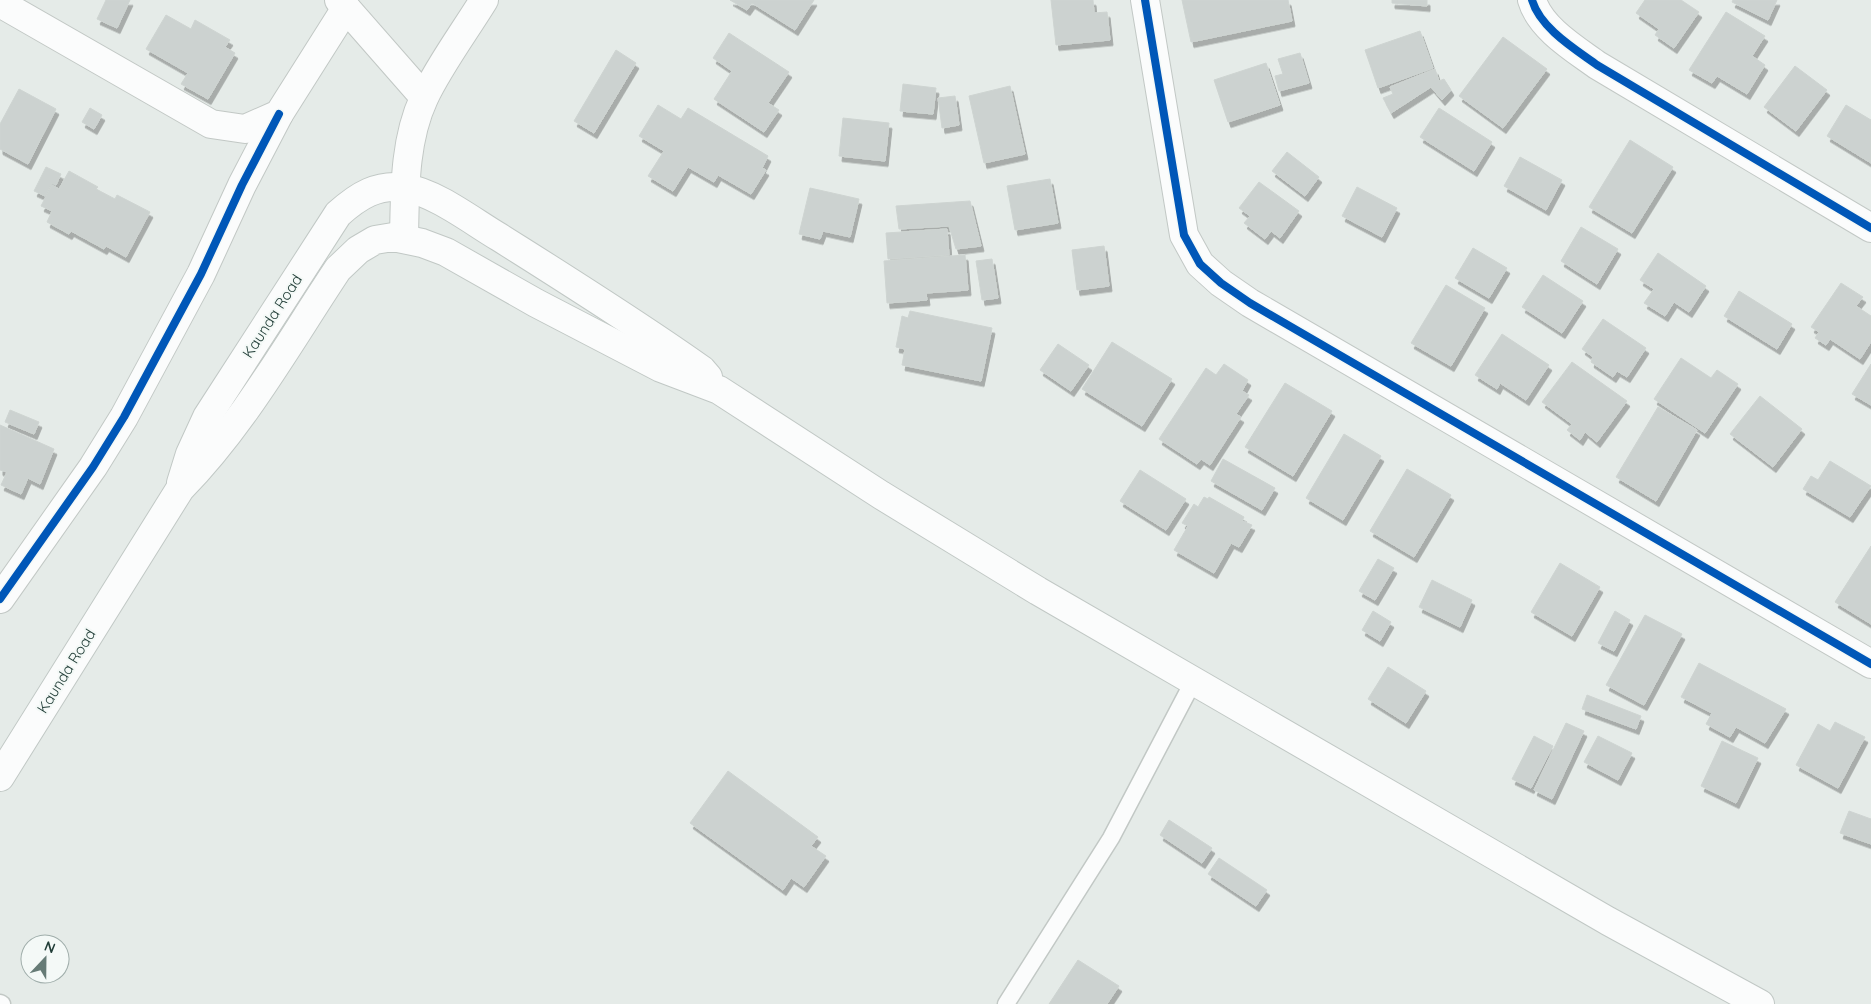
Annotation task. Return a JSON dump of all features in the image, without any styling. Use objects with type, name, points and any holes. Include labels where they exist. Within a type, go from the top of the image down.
[{"type":"main road","points":[[404,238],[405,187],[411,141],[424,97],[484,0]]},
{"type":"main road","points":[[1145,0],[1184,235],[1200,264],[1214,277],[1250,303],[1871,664]]},
{"type":"main road","points":[[1532,0],[1534,6],[1558,37],[1597,65],[1871,228]]},
{"type":"main road","points":[[0,3],[211,124],[245,129],[279,114]]},
{"type":"main road","points":[[0,599],[93,467],[124,417],[201,274],[242,186],[279,114],[342,4],[424,97]]},
{"type":"main road","name":"Kaunda Road","points":[[180,489],[190,454],[207,417],[338,214],[353,200],[368,191],[385,187],[405,187],[423,192],[458,212],[644,329],[702,370],[719,390]]},
{"type":"main road","name":"Kaunda Road","points":[[0,777],[180,489],[205,463],[231,430],[338,269],[358,250],[375,240],[404,238],[446,252],[536,303],[661,368],[719,390]]},
{"type":"main road","points":[[719,390],[881,495],[1038,591],[1608,921],[1760,1004]]},
{"type":"lane","points":[[1006,1004],[1111,838],[1194,680]]},
{"type":"building","points":[[106,0],[130,0],[117,28],[97,19]]},
{"type":"building","points":[[730,0],[814,0],[795,30],[752,3],[747,10]]},
{"type":"building","points":[[1051,0],[1093,0],[1094,13],[1107,12],[1110,40],[1056,45]]},
{"type":"building","points":[[1182,0],[1288,0],[1292,21],[1191,42]]},
{"type":"building","points":[[1392,0],[1427,0],[1427,6],[1392,3]]},
{"type":"building","points":[[1645,0],[1681,0],[1699,12],[1674,48],[1655,35],[1659,29],[1636,13]]},
{"type":"building","points":[[1733,0],[1777,0],[1768,20],[1732,2]]},
{"type":"building","points":[[1726,12],[1765,36],[1752,56],[1765,65],[1747,94],[1717,76],[1712,83],[1689,70]]},
{"type":"building","points":[[166,15],[191,29],[195,20],[230,40],[225,47],[235,53],[208,99],[181,84],[188,73],[146,49]]},
{"type":"building","points":[[1420,31],[1433,68],[1378,88],[1365,50]]},
{"type":"building","points":[[729,33],[789,72],[768,103],[779,110],[764,132],[714,99],[732,71],[713,58]]},
{"type":"building","points":[[1503,37],[1547,69],[1503,128],[1459,96]]},
{"type":"building","points":[[616,50],[636,63],[594,133],[574,121]]},
{"type":"building","points":[[1300,53],[1309,83],[1279,91],[1275,76],[1283,74],[1278,59]]},
{"type":"building","points":[[1266,63],[1280,105],[1228,122],[1214,80]]},
{"type":"building","points":[[1795,66],[1827,90],[1796,131],[1764,107]]},
{"type":"building","points":[[1435,69],[1439,81],[1444,79],[1451,90],[1442,100],[1431,87],[1391,113],[1383,98],[1393,94],[1390,87]]},
{"type":"building","points":[[903,84],[936,88],[933,114],[900,111]]},
{"type":"building","points":[[1010,86],[1025,154],[984,163],[969,96]]},
{"type":"building","points":[[19,89],[56,109],[28,164],[0,149],[0,124]]},
{"type":"building","points":[[955,96],[959,125],[942,128],[938,98]]},
{"type":"building","points":[[658,105],[681,119],[688,108],[768,156],[762,168],[766,170],[751,194],[718,175],[714,182],[688,167],[673,191],[648,176],[664,151],[639,136]]},
{"type":"building","points":[[1846,105],[1871,120],[1871,163],[1827,136]]},
{"type":"building","points":[[90,108],[102,115],[94,129],[82,122]]},
{"type":"building","points":[[1439,108],[1492,142],[1474,171],[1420,137]]},
{"type":"building","points":[[843,118],[889,123],[885,161],[839,156]]},
{"type":"building","points":[[1630,140],[1673,167],[1632,233],[1589,207]]},
{"type":"building","points":[[1287,152],[1319,177],[1305,196],[1272,171]]},
{"type":"building","points":[[1520,157],[1562,180],[1546,210],[1504,186]]},
{"type":"building","points":[[46,167],[61,174],[56,185],[52,183],[45,196],[34,191]]},
{"type":"building","points":[[69,171],[115,199],[117,195],[150,212],[126,257],[106,246],[104,249],[71,231],[69,234],[47,222],[52,211],[41,206],[52,185],[59,189]]},
{"type":"building","points":[[1050,179],[1058,223],[1015,230],[1007,186]]},
{"type":"building","points":[[1259,182],[1299,211],[1280,238],[1271,231],[1265,239],[1244,223],[1250,216],[1239,208]]},
{"type":"building","points":[[1357,187],[1397,208],[1382,237],[1342,216]]},
{"type":"building","points":[[810,188],[859,199],[850,237],[823,231],[820,239],[799,234]]},
{"type":"building","points":[[970,201],[981,246],[956,249],[949,226],[899,229],[896,206]]},
{"type":"building","points":[[1581,227],[1618,249],[1597,284],[1561,261]]},
{"type":"building","points":[[947,229],[949,255],[888,259],[886,233]]},
{"type":"building","points":[[1104,246],[1109,286],[1077,290],[1072,250]]},
{"type":"building","points":[[1473,248],[1507,268],[1489,298],[1455,278]]},
{"type":"building","points":[[1658,253],[1706,286],[1689,312],[1674,302],[1665,316],[1644,303],[1654,289],[1640,280]]},
{"type":"building","points":[[965,255],[968,290],[926,293],[927,300],[887,303],[884,261]]},
{"type":"building","points":[[992,259],[998,298],[982,300],[976,261]]},
{"type":"building","points":[[1543,275],[1583,301],[1562,333],[1522,307]]},
{"type":"building","points":[[1841,283],[1863,297],[1856,306],[1871,316],[1871,342],[1860,359],[1830,339],[1826,345],[1815,338],[1819,332],[1811,327]]},
{"type":"building","points":[[1446,285],[1485,308],[1451,366],[1411,343]]},
{"type":"building","points":[[1739,291],[1792,324],[1777,349],[1724,316]]},
{"type":"building","points":[[910,311],[992,328],[981,381],[902,365],[905,349],[896,347],[902,316],[908,318]]},
{"type":"building","points":[[1603,319],[1646,348],[1627,377],[1617,371],[1613,377],[1591,362],[1593,357],[1582,349]]},
{"type":"building","points":[[1502,334],[1549,365],[1526,400],[1500,383],[1497,389],[1475,375]]},
{"type":"building","points":[[1112,342],[1172,379],[1142,426],[1082,389]]},
{"type":"building","points":[[1058,344],[1089,365],[1071,391],[1040,370]]},
{"type":"building","points":[[1681,358],[1711,378],[1717,370],[1738,384],[1705,433],[1654,399]]},
{"type":"building","points":[[1572,362],[1627,401],[1597,442],[1585,432],[1580,440],[1567,430],[1572,424],[1542,402]]},
{"type":"building","points":[[1224,364],[1248,380],[1242,391],[1249,395],[1236,414],[1241,417],[1210,465],[1201,459],[1197,464],[1159,439],[1206,368],[1216,375]]},
{"type":"building","points":[[1871,364],[1871,405],[1852,394]]},
{"type":"building","points":[[1285,383],[1332,411],[1293,476],[1245,447]]},
{"type":"building","points":[[1760,396],[1802,429],[1773,467],[1730,434]]},
{"type":"building","points":[[1658,407],[1697,430],[1656,501],[1616,477]]},
{"type":"building","points":[[10,410],[39,422],[34,434],[5,422]]},
{"type":"building","points":[[0,425],[54,449],[40,484],[28,478],[21,494],[1,485],[7,472],[0,470]]},
{"type":"building","points":[[1344,434],[1381,456],[1343,520],[1306,498]]},
{"type":"building","points":[[1223,459],[1275,488],[1262,510],[1211,481]]},
{"type":"building","points":[[1830,461],[1871,486],[1850,517],[1803,489],[1811,476],[1818,480]]},
{"type":"building","points":[[1407,469],[1451,495],[1414,557],[1370,531]]},
{"type":"building","points":[[1140,470],[1186,499],[1166,530],[1120,501]]},
{"type":"building","points":[[1204,497],[1208,499],[1209,497],[1244,517],[1242,521],[1252,525],[1239,547],[1231,543],[1214,573],[1174,550],[1188,526],[1182,523],[1194,504],[1198,507]]},
{"type":"building","points":[[1871,546],[1871,624],[1835,602]]},
{"type":"building","points":[[1378,559],[1394,568],[1375,600],[1359,591]]},
{"type":"building","points":[[1560,563],[1600,587],[1572,636],[1531,612]]},
{"type":"building","points":[[1432,580],[1472,600],[1460,627],[1419,607]]},
{"type":"building","points":[[1373,611],[1391,622],[1380,641],[1362,630]]},
{"type":"building","points":[[1615,611],[1630,620],[1614,651],[1598,643]]},
{"type":"building","points":[[1645,615],[1682,634],[1644,705],[1606,685]]},
{"type":"building","points":[[1699,663],[1786,709],[1765,743],[1736,727],[1730,737],[1706,724],[1712,713],[1681,697]]},
{"type":"building","points":[[1388,667],[1426,691],[1406,723],[1368,699]]},
{"type":"building","points":[[1587,695],[1641,716],[1636,729],[1582,709]]},
{"type":"building","points":[[1835,722],[1865,737],[1838,788],[1796,765],[1818,724],[1830,731]]},
{"type":"building","points":[[1566,723],[1584,731],[1552,799],[1534,790]]},
{"type":"building","points":[[1534,736],[1553,746],[1531,788],[1512,779]]},
{"type":"building","points":[[1598,736],[1632,753],[1618,780],[1584,762]]},
{"type":"building","points":[[1722,741],[1758,758],[1736,803],[1701,786]]},
{"type":"building","points":[[728,771],[818,837],[811,846],[826,856],[804,887],[791,878],[783,890],[690,823]]},
{"type":"building","points":[[1849,811],[1871,819],[1871,844],[1840,833]]},
{"type":"building","points":[[1169,820],[1212,848],[1202,863],[1160,835]]},
{"type":"building","points":[[1219,858],[1267,890],[1256,906],[1208,874]]},
{"type":"building","points":[[1078,960],[1119,986],[1107,1004],[1049,1004]]},
{"type":"cycle path","points":[[1145,0],[1184,235],[1200,264],[1221,283],[1250,303],[1871,664]]},
{"type":"cycle path","points":[[1532,0],[1542,20],[1550,29],[1597,65],[1871,228]]},
{"type":"cycle path","points":[[0,599],[93,467],[124,417],[201,274],[242,185],[279,114]]}]
